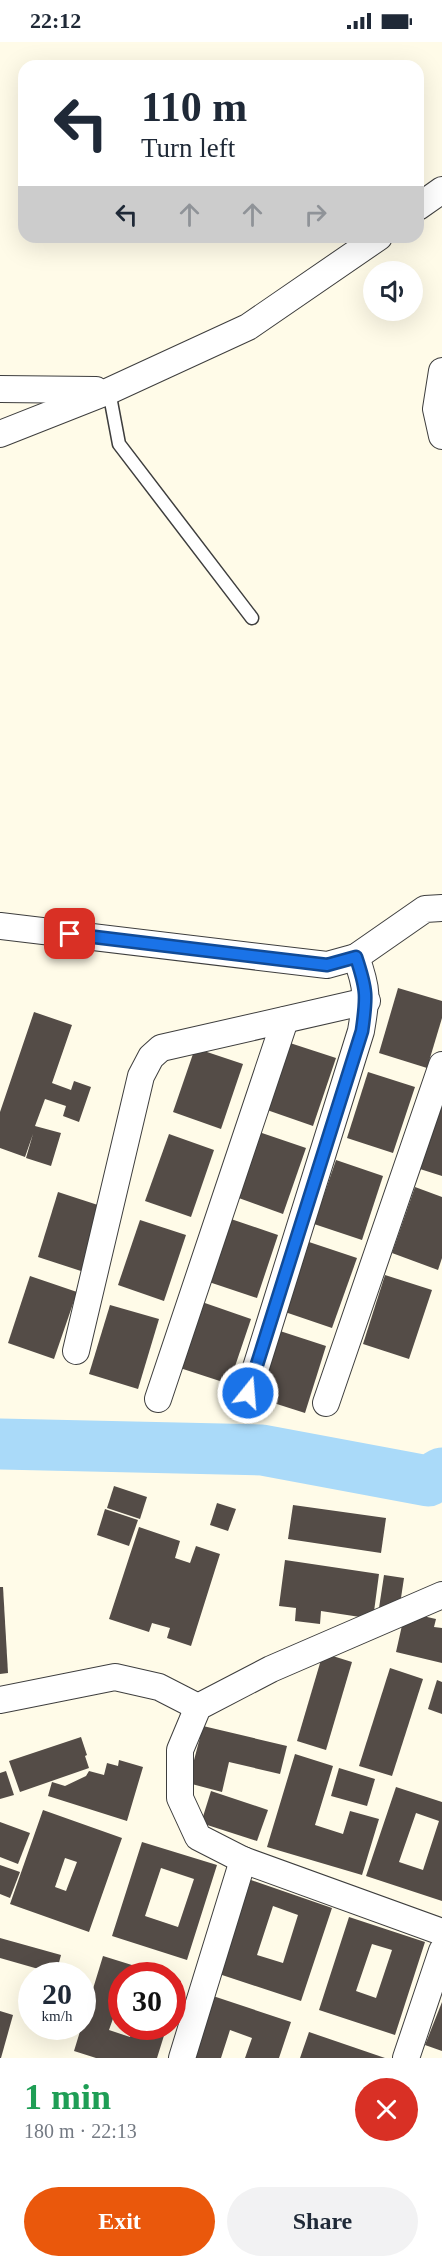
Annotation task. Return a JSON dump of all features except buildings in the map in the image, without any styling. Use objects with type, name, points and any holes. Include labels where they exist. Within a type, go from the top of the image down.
[{"type":"street","points":[[424,203],[442,190]]},
{"type":"street","points":[[0,434],[109,391],[248,327],[369,243]]},
{"type":"street","points":[[442,371],[436,409],[442,436]]},
{"type":"street","points":[[0,389],[109,391]]},
{"type":"street","points":[[0,926],[327,965],[356,957],[425,909],[442,908]]},
{"type":"street","points":[[248,1393],[362,1031],[367,1001],[366,987],[356,957]]},
{"type":"street","points":[[76,1351],[141,1076],[151,1057],[161,1048],[367,1001]]},
{"type":"street","points":[[158,1399],[285,1020]]},
{"type":"street","points":[[326,1403],[442,1065]]},
{"type":"street","points":[[442,1595],[271,1669],[198,1707],[180,1750],[180,1798],[198,1837],[243,1860],[442,1932]]},
{"type":"street","points":[[0,1700],[115,1677],[159,1687],[198,1707]]},
{"type":"street","points":[[182,2058],[243,1860]]},
{"type":"street","points":[[406,2058],[442,1951]]},
{"type":"lane","points":[[109,391],[119,444],[252,618]]},
{"type":"waterway","points":[[0,1444],[262,1450],[428,1481],[442,1473]]},
{"type":"route","points":[[70,934],[327,965],[356,957],[366,987],[367,1001],[362,1031],[248,1393]]}]
